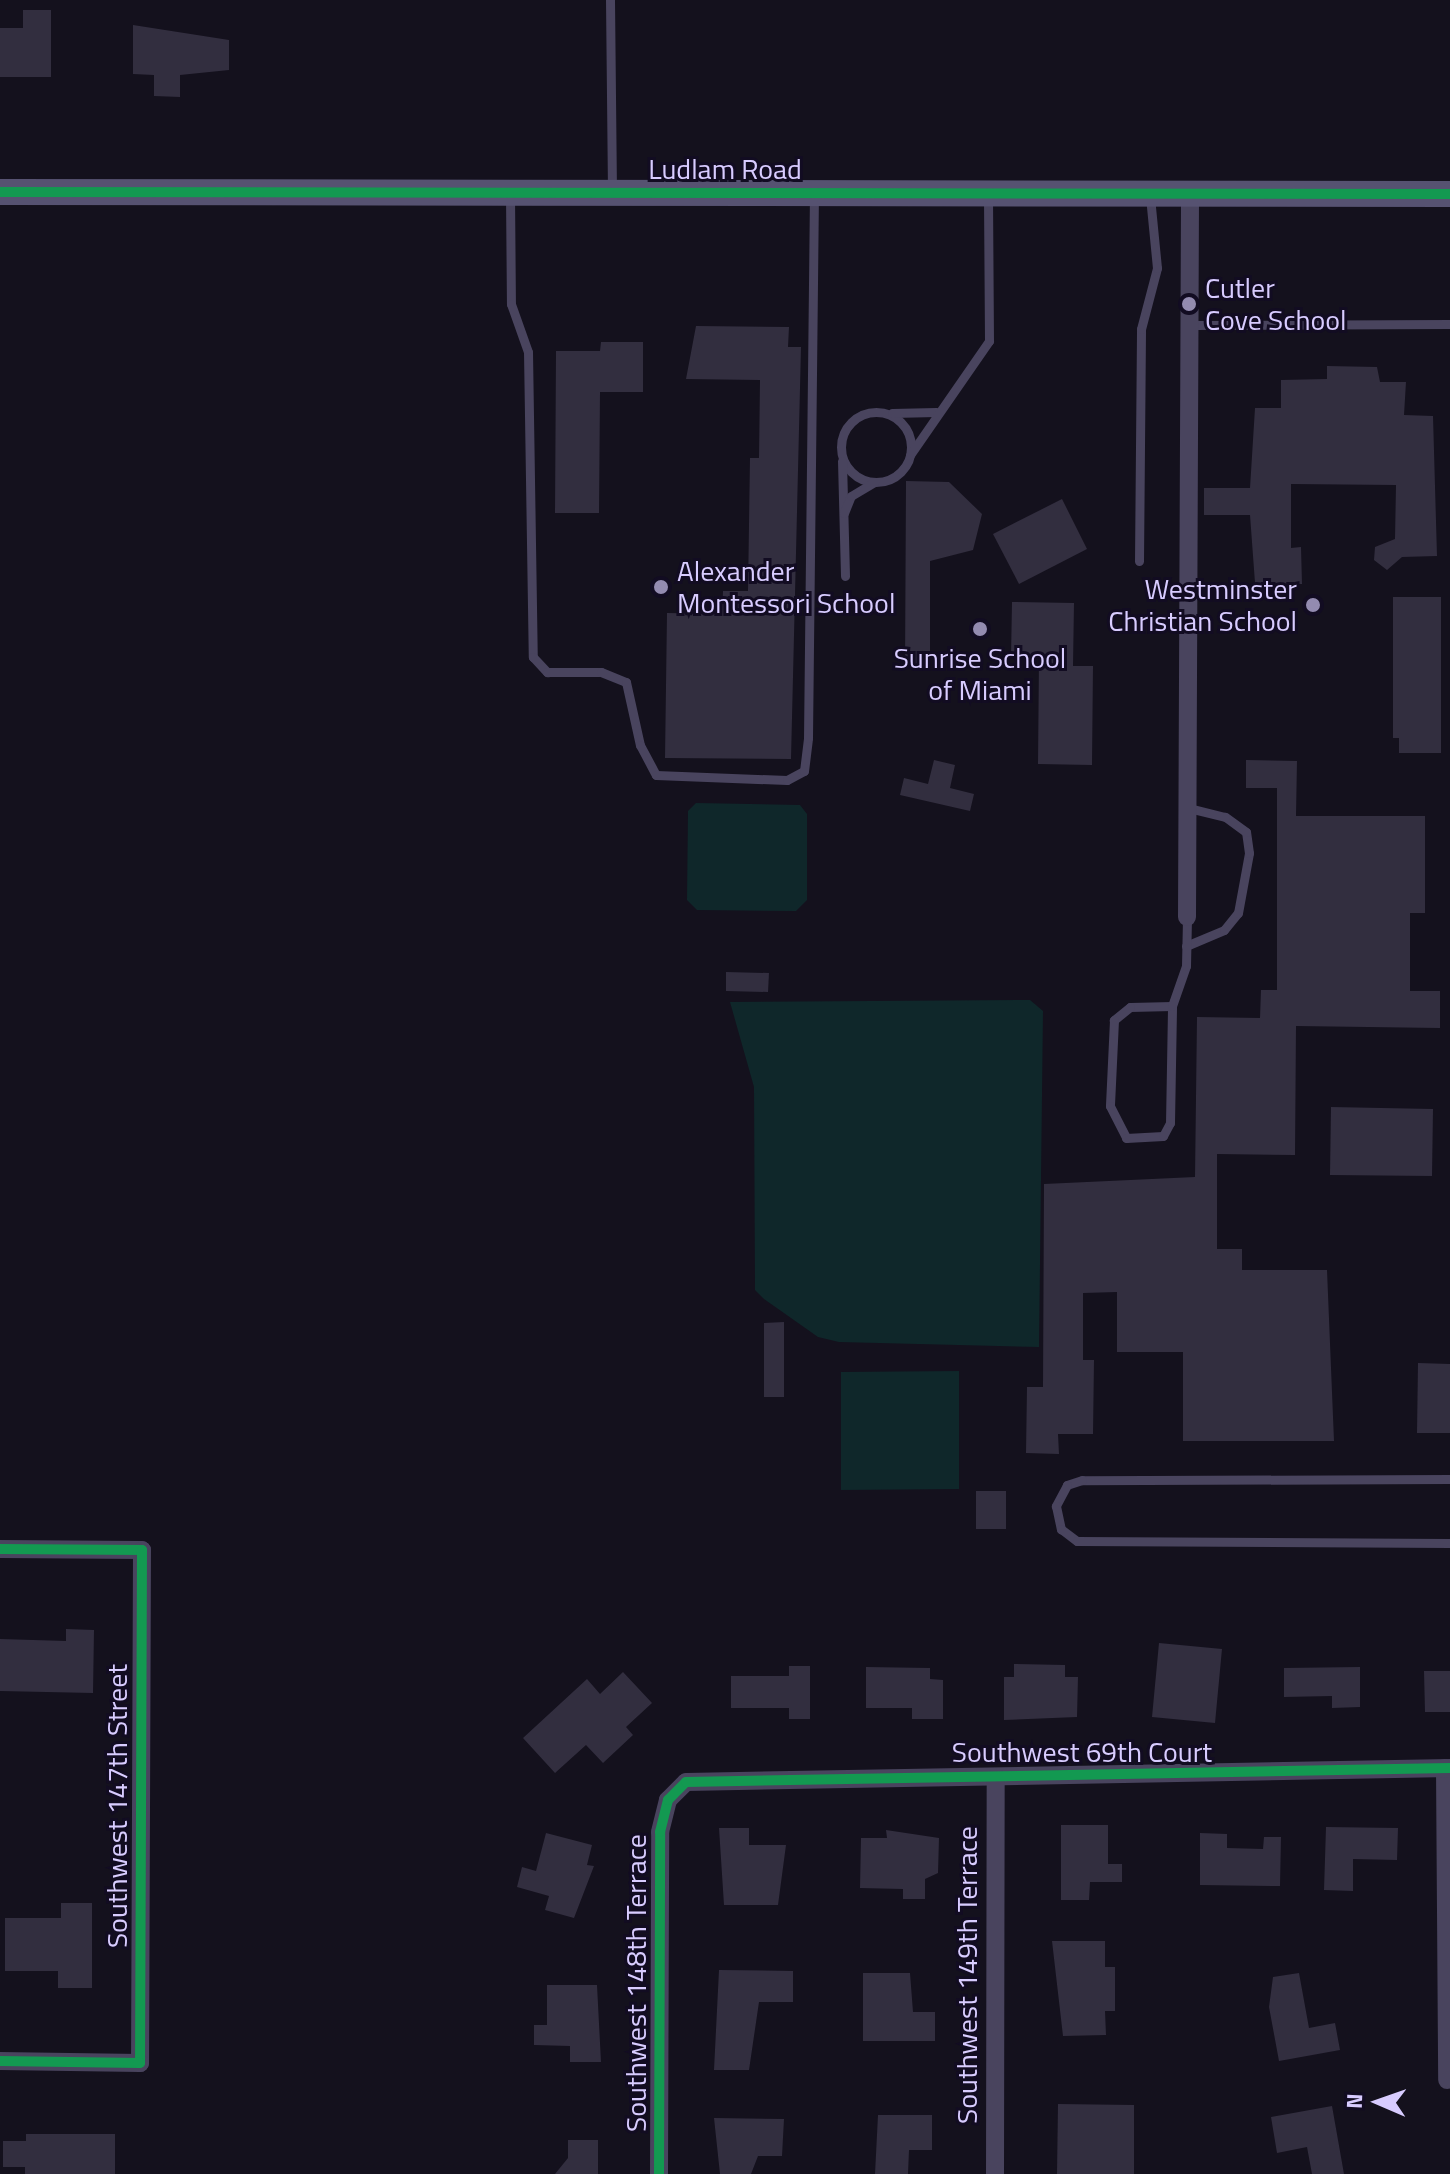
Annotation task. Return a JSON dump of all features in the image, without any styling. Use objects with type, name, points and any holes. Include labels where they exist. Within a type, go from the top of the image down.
[{"type":"street","name":"Ludlam Road","points":[[0,192],[1450,194]]},
{"type":"street","points":[[1187,917],[1190,194]]},
{"type":"street","name":"Southwest 147th Street","points":[[0,1549],[142,1550],[140,2063],[0,2061]]},
{"type":"street","points":[[1447,2080],[1448,1768]]},
{"type":"street","name":"Southwest 69th Court","points":[[672,1794],[706,1777],[996,1777],[1448,1768]]},
{"type":"street","name":"Southwest 149th Terrace","points":[[995,2174],[996,1777]]},
{"type":"street","name":"Southwest 148th Terrace","points":[[659,2174],[660,1832],[672,1794]]},
{"type":"lane","points":[[610,0],[612,193]]},
{"type":"lane","points":[[510,192],[511,304],[528,352],[533,657],[547,672],[601,672],[626,682],[648,766],[677,780],[787,780],[804,771],[814,194]]},
{"type":"lane","points":[[843,516],[851,496],[875,482],[897,475],[936,412],[989,341],[988,194]]},
{"type":"lane","points":[[1139,561],[1141,329],[1157,268],[1149,194]]},
{"type":"lane","points":[[1188,325],[1450,324]]},
{"type":"lane","points":[[845,576],[842,453],[852,422],[882,412],[936,412]]},
{"type":"lane","points":[[882,412],[908,432],[910,455]]},
{"type":"lane","points":[[842,453],[853,474],[875,482]]},
{"type":"lane","points":[[1186,946],[1224,930],[1238,913],[1249,853],[1246,832],[1225,817],[1189,808]]},
{"type":"lane","points":[[1172,1006],[1130,1007],[1114,1020],[1110,1106],[1126,1138],[1163,1136],[1170,1123],[1172,1006],[1186,946],[1187,917]]},
{"type":"lane","points":[[1450,1479],[1082,1480],[1067,1485],[1056,1506],[1061,1529],[1077,1541],[1450,1543]]},
{"type":"green space","points":[[696,803],[800,805],[807,814],[807,900],[796,911],[697,910],[687,900],[688,811]]},
{"type":"green space","points":[[1030,1000],[1043,1011],[1039,1347],[839,1342],[818,1337],[764,1299],[755,1290],[754,1087],[730,1002]]},
{"type":"green space","points":[[959,1371],[959,1489],[841,1490],[841,1372]]},
{"type":"building","points":[[23,10],[51,10],[51,77],[0,77],[0,28],[23,28]]},
{"type":"building","points":[[133,25],[229,40],[229,70],[180,75],[180,97],[154,96],[154,75],[133,74]]},
{"type":"building","points":[[696,326],[789,327],[788,347],[801,347],[791,759],[665,758],[667,613],[722,614],[723,591],[748,591],[750,458],[759,458],[760,380],[686,379]]},
{"type":"building","points":[[601,342],[643,342],[643,392],[600,392],[599,513],[555,513],[556,351],[600,351]]},
{"type":"building","points":[[1327,366],[1377,367],[1380,382],[1406,382],[1404,415],[1433,416],[1437,556],[1402,557],[1387,570],[1374,560],[1375,547],[1395,539],[1396,485],[1291,484],[1291,548],[1301,547],[1302,584],[1255,583],[1250,515],[1204,515],[1204,488],[1250,488],[1255,408],[1281,408],[1281,380],[1327,379]]},
{"type":"building","points":[[906,481],[949,482],[982,514],[973,550],[930,561],[930,668],[905,668]]},
{"type":"building","points":[[1062,499],[1087,549],[1019,584],[993,534]]},
{"type":"building","points":[[1393,597],[1441,597],[1441,753],[1399,753],[1399,738],[1393,738]]},
{"type":"building","points":[[1012,602],[1074,603],[1073,666],[1093,666],[1092,765],[1038,764],[1039,657],[1011,657]]},
{"type":"building","points":[[934,760],[955,765],[950,788],[974,794],[970,811],[900,795],[904,778],[928,784]]},
{"type":"building","points":[[1246,760],[1297,761],[1296,816],[1425,816],[1425,913],[1410,913],[1410,991],[1440,991],[1440,1028],[1296,1026],[1295,1155],[1217,1154],[1217,1249],[1242,1249],[1242,1270],[1327,1270],[1334,1441],[1183,1441],[1183,1352],[1117,1352],[1117,1292],[1083,1293],[1083,1360],[1094,1360],[1093,1434],[1058,1434],[1059,1454],[1026,1453],[1027,1387],[1043,1387],[1044,1184],[1195,1177],[1197,1017],[1260,1018],[1261,990],[1277,990],[1277,788],[1246,788]]},
{"type":"building","points":[[726,972],[769,973],[768,992],[726,991]]},
{"type":"building","points":[[1331,1107],[1433,1109],[1432,1176],[1330,1175]]},
{"type":"building","points":[[784,1322],[784,1397],[764,1397],[764,1323]]},
{"type":"building","points":[[1418,1363],[1450,1364],[1450,1433],[1417,1433]]},
{"type":"building","points":[[976,1491],[1006,1491],[1006,1529],[976,1529]]},
{"type":"building","points":[[66,1629],[94,1630],[93,1693],[0,1691],[0,1639],[66,1641]]},
{"type":"building","points":[[1159,1643],[1222,1649],[1215,1723],[1152,1717]]},
{"type":"building","points":[[1014,1664],[1065,1665],[1065,1677],[1078,1677],[1077,1717],[1004,1720],[1004,1677],[1014,1677]]},
{"type":"building","points":[[789,1666],[810,1666],[810,1719],[789,1719],[789,1708],[731,1708],[731,1676],[789,1676]]},
{"type":"building","points":[[866,1667],[930,1668],[930,1679],[943,1680],[943,1719],[912,1719],[912,1708],[866,1708]]},
{"type":"building","points":[[1360,1667],[1360,1707],[1332,1708],[1332,1696],[1284,1697],[1284,1668]]},
{"type":"building","points":[[1424,1671],[1450,1671],[1450,1712],[1425,1712]]},
{"type":"building","points":[[623,1672],[652,1703],[626,1727],[633,1735],[603,1763],[586,1745],[555,1773],[523,1738],[587,1679],[600,1694]]},
{"type":"building","points":[[1061,1825],[1108,1825],[1108,1864],[1122,1864],[1122,1882],[1090,1882],[1089,1900],[1061,1900]]},
{"type":"building","points":[[1326,1827],[1398,1828],[1397,1860],[1353,1859],[1353,1891],[1324,1890]]},
{"type":"building","points":[[719,1828],[749,1828],[749,1845],[786,1845],[778,1905],[724,1905]]},
{"type":"building","points":[[886,1830],[939,1838],[938,1873],[925,1879],[925,1899],[903,1899],[903,1889],[860,1888],[861,1838],[887,1838]]},
{"type":"building","points":[[546,1833],[592,1845],[587,1865],[594,1866],[574,1918],[545,1910],[549,1896],[517,1887],[522,1867],[536,1871]]},
{"type":"building","points":[[1200,1833],[1227,1834],[1227,1848],[1263,1849],[1264,1837],[1281,1837],[1280,1886],[1200,1885]]},
{"type":"building","points":[[61,1903],[92,1903],[92,1988],[58,1988],[58,1971],[5,1971],[5,1918],[61,1918]]},
{"type":"building","points":[[1052,1941],[1105,1941],[1105,1967],[1115,1967],[1115,2011],[1105,2011],[1106,2035],[1063,2036]]},
{"type":"building","points":[[719,1970],[793,1971],[793,2002],[759,2002],[749,2070],[714,2070]]},
{"type":"building","points":[[863,1973],[910,1973],[913,2012],[935,2012],[935,2041],[863,2041]]},
{"type":"building","points":[[1299,1973],[1309,2028],[1335,2023],[1340,2050],[1279,2061],[1269,2007],[1273,1977]]},
{"type":"building","points":[[547,1985],[597,1985],[601,2062],[570,2062],[570,2046],[534,2045],[534,2025],[547,2025]]},
{"type":"building","points":[[1058,2104],[1134,2105],[1134,2174],[1057,2174]]},
{"type":"building","points":[[1332,2106],[1344,2174],[1312,2174],[1307,2147],[1277,2153],[1271,2117]]},
{"type":"building","points":[[878,2115],[932,2115],[932,2150],[909,2150],[908,2174],[875,2174]]},
{"type":"building","points":[[714,2118],[784,2119],[782,2156],[758,2156],[751,2174],[720,2174]]},
{"type":"building","points":[[26,2134],[115,2134],[115,2174],[25,2174],[25,2167],[3,2167],[3,2141],[26,2141]]},
{"type":"building","points":[[568,2140],[598,2140],[598,2174],[555,2174],[568,2158]]},
{"type":"cycle path","points":[[0,192],[1450,194]]},
{"type":"cycle path","points":[[0,1549],[142,1550],[140,2063],[0,2061]]},
{"type":"cycle path","points":[[659,2174],[660,1832],[668,1800],[686,1782],[1450,1768]]},
{"type":"place","name":"Cutler Cove School","points":[[1189,304]]},
{"type":"place","name":"Alexander Montessori School","points":[[661,587]]},
{"type":"place","name":"Westminster Christian School","points":[[1313,605]]},
{"type":"place","name":"Sunrise School of Miami","points":[[980,629]]}]
